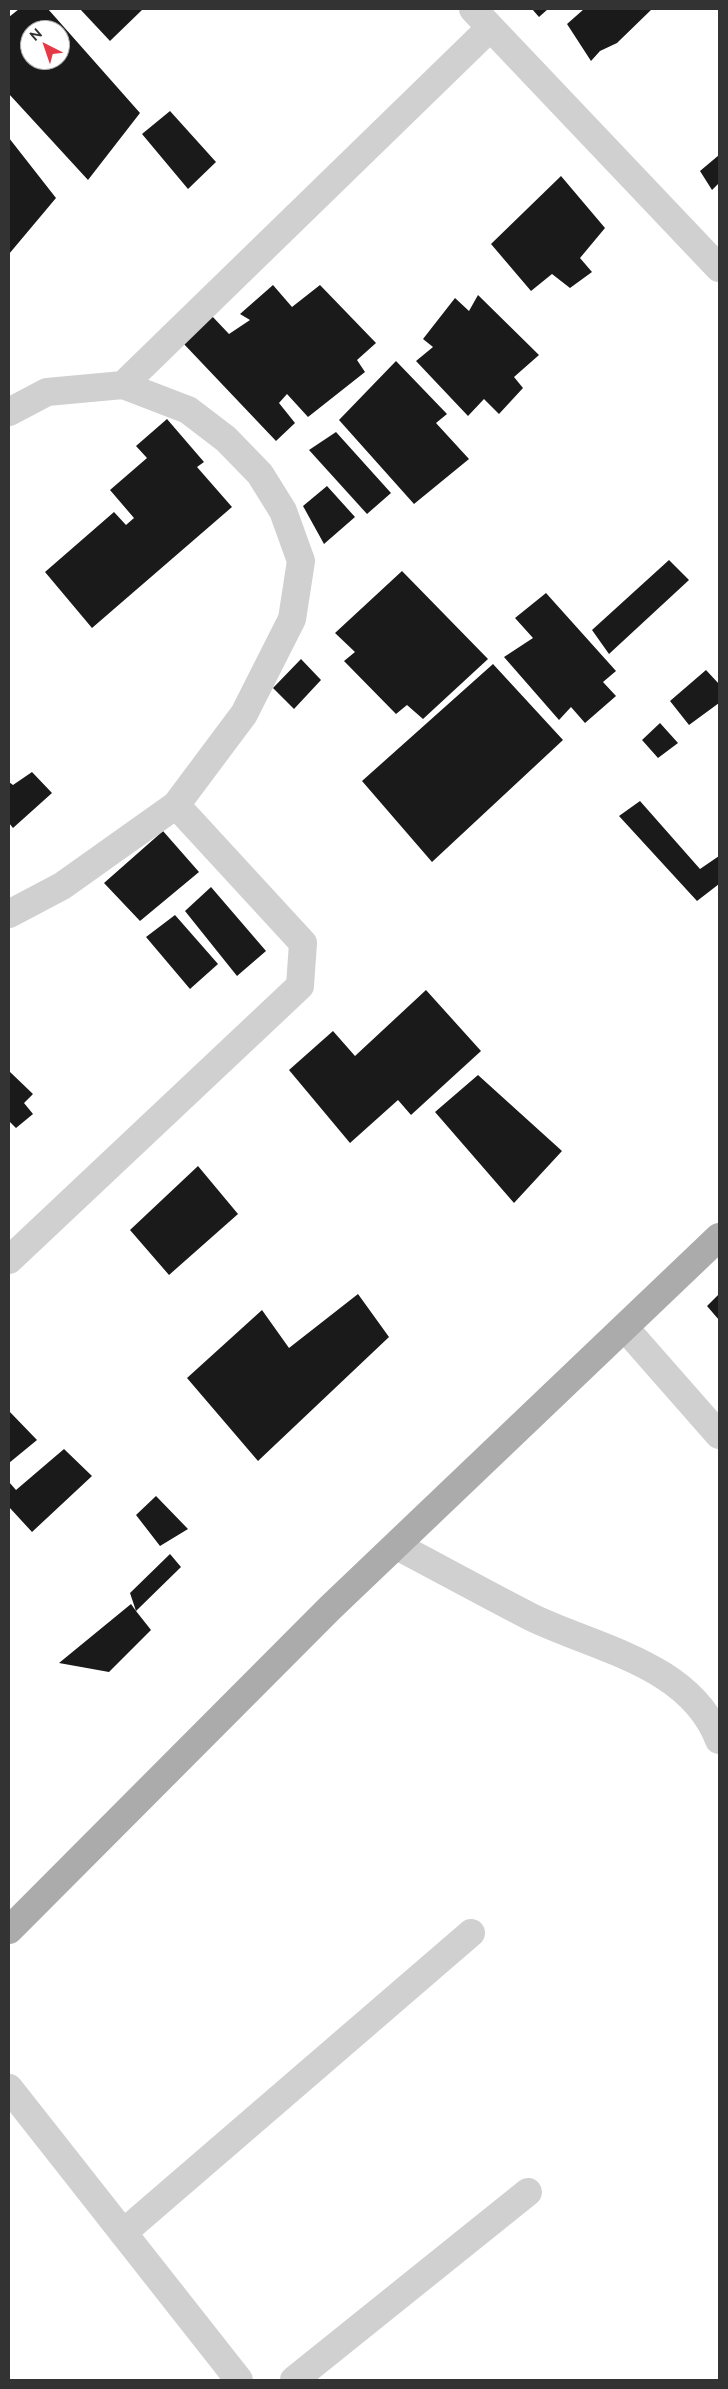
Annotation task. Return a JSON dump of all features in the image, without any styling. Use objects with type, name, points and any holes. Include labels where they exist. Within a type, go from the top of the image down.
[{"type":"main road","points":[[9,1930],[330,1608],[719,1237]]},
{"type":"street","points":[[123,385],[481,18],[719,268]]},
{"type":"street","points":[[9,412],[47,392],[123,385],[188,410],[226,439],[264,481],[283,511],[301,560],[292,619],[244,714],[176,805],[62,886],[9,914]]},
{"type":"street","points":[[9,1260],[300,986],[303,943],[176,805]]},
{"type":"street","points":[[625,1328],[719,1435]]},
{"type":"street","points":[[396,1546],[533,1617],[656,1671],[681,1687],[713,1724],[719,1740]]},
{"type":"street","points":[[123,2233],[471,1933]]},
{"type":"street","points":[[9,2088],[239,2380]]},
{"type":"street","points":[[294,2380],[528,2192]]},
{"type":"building","points":[[19,9],[48,9],[58,20],[20,20],[20,70],[70,70],[70,34],[140,113],[88,180],[9,94],[9,17]]},
{"type":"building","points":[[80,9],[143,9],[110,41]]},
{"type":"building","points":[[532,9],[548,9],[539,17]]},
{"type":"building","points":[[584,9],[652,9],[617,43],[600,51],[591,61],[567,24]]},
{"type":"building","points":[[170,111],[216,162],[188,189],[142,134]]},
{"type":"building","points":[[9,138],[56,198],[9,254]]},
{"type":"building","points":[[719,155],[719,183],[712,190],[700,171]]},
{"type":"building","points":[[561,176],[605,228],[580,258],[592,272],[570,288],[552,274],[531,291],[491,244]]},
{"type":"building","points":[[273,285],[292,307],[320,285],[376,343],[357,360],[365,372],[308,417],[287,394],[279,403],[295,423],[276,441],[182,342],[211,315],[229,334],[250,320],[240,314]]},
{"type":"building","points":[[478,295],[539,355],[514,377],[523,388],[499,414],[484,399],[468,416],[416,361],[433,347],[423,339],[455,298],[469,311]]},
{"type":"building","points":[[396,361],[447,414],[436,423],[469,459],[414,504],[339,420]]},
{"type":"building","points":[[167,419],[204,462],[197,467],[232,507],[92,628],[45,572],[114,512],[126,525],[134,518],[110,490],[147,458],[136,446]]},
{"type":"building","points":[[336,432],[391,493],[367,514],[309,450]]},
{"type":"building","points":[[327,486],[355,517],[324,544],[303,506]]},
{"type":"building","points":[[669,560],[689,580],[609,654],[592,630]]},
{"type":"building","points":[[402,571],[488,659],[423,719],[407,705],[396,714],[344,661],[355,652],[335,633]]},
{"type":"building","points":[[546,593],[616,671],[603,682],[616,696],[585,723],[571,707],[559,720],[504,657],[533,638],[515,618]]},
{"type":"building","points":[[301,659],[321,680],[294,709],[273,688]]},
{"type":"building","points":[[493,664],[563,740],[432,862],[362,781]]},
{"type":"building","points":[[706,670],[719,684],[719,703],[689,725],[670,701]]},
{"type":"building","points":[[660,723],[678,743],[658,758],[642,740]]},
{"type":"building","points":[[32,772],[52,793],[13,828],[9,823],[9,782],[13,785]]},
{"type":"building","points":[[640,801],[700,869],[719,856],[719,884],[697,901],[619,816]]},
{"type":"building","points":[[163,831],[199,872],[140,921],[104,883]]},
{"type":"building","points":[[211,887],[266,951],[237,976],[185,911]]},
{"type":"building","points":[[175,915],[218,964],[190,989],[146,937]]},
{"type":"building","points":[[426,990],[481,1051],[411,1115],[398,1100],[350,1143],[289,1070],[333,1031],[355,1056]]},
{"type":"building","points":[[9,1071],[33,1094],[24,1103],[33,1114],[16,1128],[9,1121]]},
{"type":"building","points":[[478,1075],[562,1151],[514,1203],[435,1112]]},
{"type":"building","points":[[198,1166],[238,1214],[169,1275],[130,1230]]},
{"type":"building","points":[[358,1294],[389,1337],[258,1461],[187,1378],[262,1310],[289,1348]]},
{"type":"building","points":[[719,1294],[719,1320],[707,1306]]},
{"type":"building","points":[[9,1411],[37,1440],[9,1463]]},
{"type":"building","points":[[64,1449],[92,1476],[32,1532],[9,1507],[9,1482],[16,1490]]},
{"type":"building","points":[[156,1496],[188,1529],[160,1546],[136,1515]]},
{"type":"building","points":[[170,1554],[181,1567],[136,1611],[130,1593]]},
{"type":"building","points":[[131,1604],[151,1630],[109,1672],[59,1663]]}]
